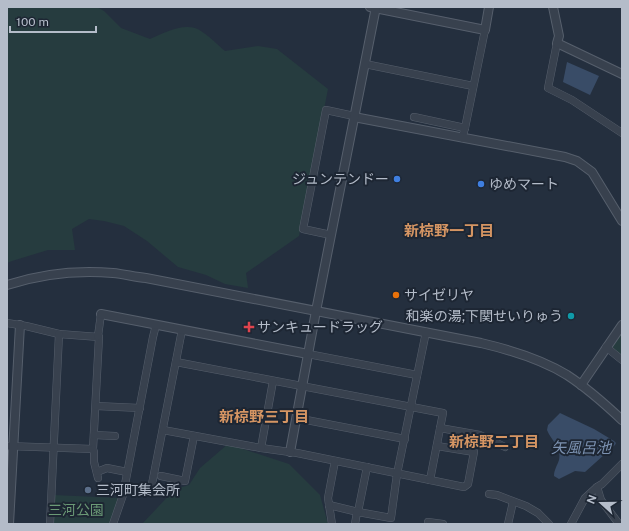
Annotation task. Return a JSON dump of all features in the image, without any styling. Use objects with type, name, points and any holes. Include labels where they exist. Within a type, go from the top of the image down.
[{"type":"street","points":[[290,452],[316,311],[365,64],[374,7],[485,30]]},
{"type":"street","points":[[462,138],[474,86],[489,7]]},
{"type":"street","points":[[553,7],[559,36],[548,88],[572,100],[622,133]]},
{"type":"street","points":[[557,43],[622,74]]},
{"type":"street","points":[[365,64],[474,86]]},
{"type":"street","points":[[331,235],[303,230],[326,110],[354,117],[565,157],[577,161],[592,172],[622,221]]},
{"type":"street","points":[[414,117],[465,128]]},
{"type":"street","points":[[7,285],[32,278],[66,273],[113,273],[146,278],[481,343],[518,353],[552,367],[581,385],[603,402],[622,420]]},
{"type":"street","points":[[127,472],[107,468],[97,475],[94,462],[93,449],[98,336],[101,314],[417,375]]},
{"type":"street","points":[[7,324],[20,325],[60,334],[98,336]]},
{"type":"street","points":[[113,524],[123,495],[156,324]]},
{"type":"street","points":[[581,385],[622,324]]},
{"type":"street","points":[[9,524],[10,446],[20,325]]},
{"type":"street","points":[[152,484],[182,330]]},
{"type":"street","points":[[329,505],[390,521],[397,474],[426,332]]},
{"type":"street","points":[[50,524],[60,334]]},
{"type":"street","points":[[606,347],[622,360]]},
{"type":"street","points":[[176,362],[443,413],[430,480]]},
{"type":"street","points":[[261,448],[273,380]]},
{"type":"street","points":[[96,406],[140,408]]},
{"type":"street","points":[[296,418],[405,439]]},
{"type":"street","points":[[440,428],[480,435],[505,447]]},
{"type":"street","points":[[163,430],[290,452],[464,487],[468,484],[474,452],[437,446]]},
{"type":"street","points":[[94,435],[115,436]]},
{"type":"street","points":[[161,476],[185,481],[194,436]]},
{"type":"street","points":[[10,446],[93,449]]},
{"type":"street","points":[[332,524],[328,498],[335,461]]},
{"type":"street","points":[[571,524],[585,498],[622,464]]},
{"type":"street","points":[[355,524],[367,467]]},
{"type":"street","points":[[597,487],[601,500],[618,524]]},
{"type":"street","points":[[489,494],[497,495],[526,506],[534,510],[549,524]]},
{"type":"street","points":[[508,524],[513,502]]},
{"type":"street","points":[[428,522],[444,524]]},
{"type":"green space","points":[[7,7],[97,7],[104,11],[121,28],[150,39],[178,28],[189,27],[195,28],[202,32],[225,51],[258,46],[277,49],[328,89],[299,236],[246,273],[248,288],[225,284],[206,275],[178,267],[147,241],[124,226],[89,219],[72,229],[75,250],[48,250],[7,263]]},
{"type":"green space","points":[[622,330],[622,357],[612,350],[613,344]]},
{"type":"green space","points":[[228,444],[289,464],[320,495],[328,524],[142,524],[175,489],[189,485],[200,468]]},
{"type":"green space","name":"三河公園","points":[[54,495],[119,498],[110,524],[53,524]]},
{"type":"water","points":[[567,62],[599,76],[590,95],[563,82]]},
{"type":"water","name":"矢風呂池","points":[[560,413],[594,429],[616,443],[585,472],[575,471],[559,479],[554,476],[560,456],[556,444],[547,430],[548,425]]},
{"type":"place","name":"ジュンテンドー","points":[[397,179]]},
{"type":"place","name":"ゆめマート","points":[[481,184]]},
{"type":"place","name":"サイゼリヤ","points":[[396,295]]},
{"type":"place","name":"和楽の湯;下関せいりゅう","points":[[571,316]]},
{"type":"place","name":"サンキュードラッグ","points":[[249,327]]},
{"type":"place","name":"三河町集会所","points":[[88,490]]},
{"type":"district","name":"新椋野一丁目","points":[[449,230]]},
{"type":"district","name":"新椋野三丁目","points":[[264,416]]},
{"type":"district","name":"新椋野二丁目","points":[[494,441]]}]
